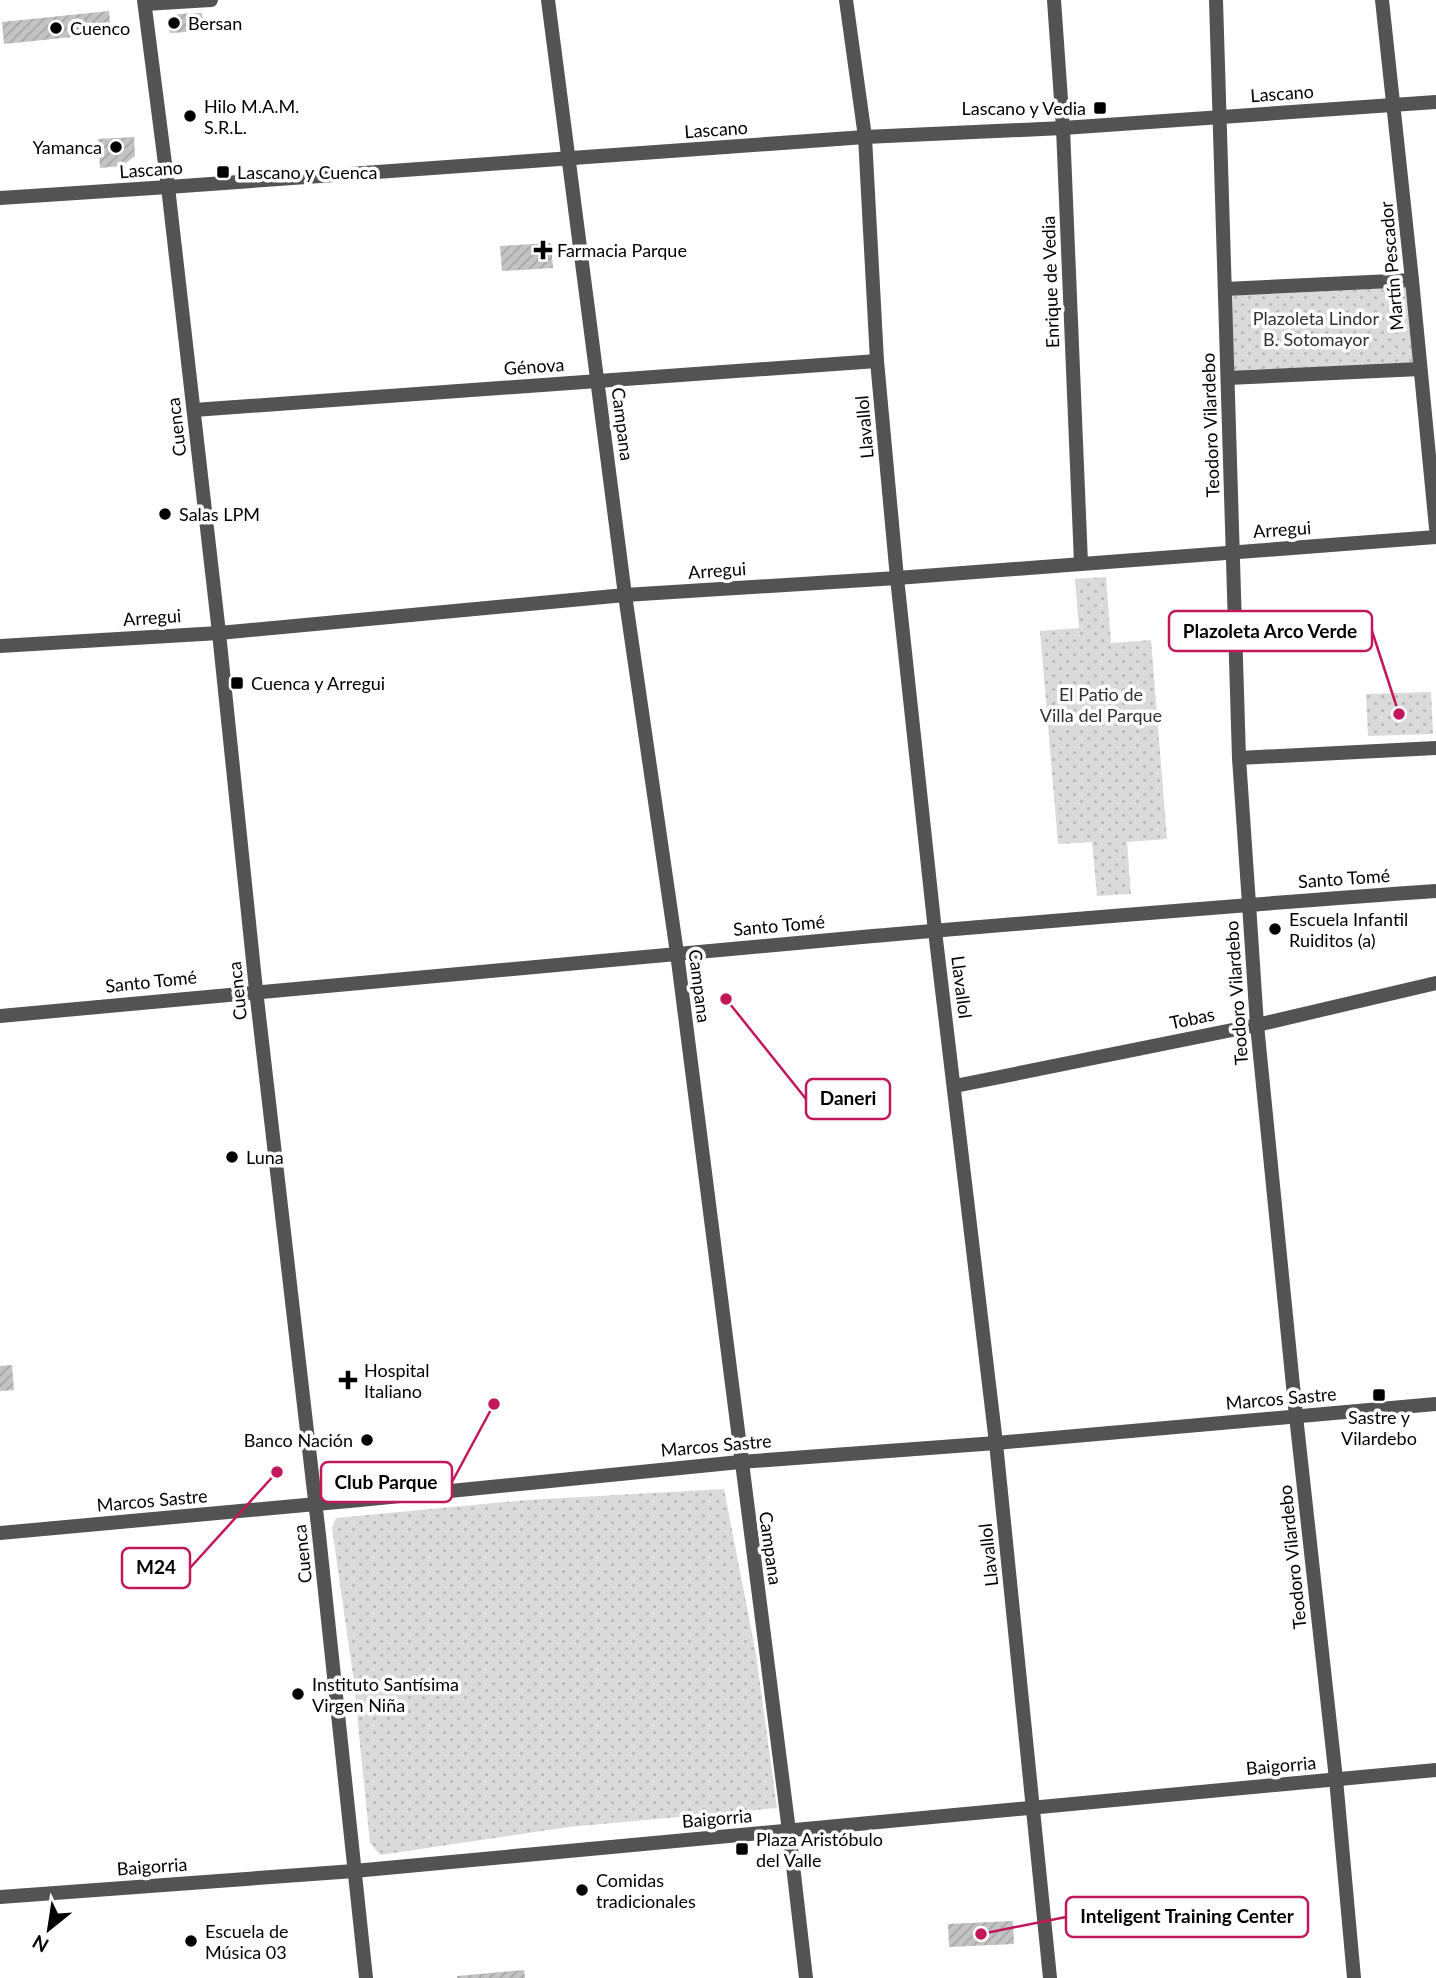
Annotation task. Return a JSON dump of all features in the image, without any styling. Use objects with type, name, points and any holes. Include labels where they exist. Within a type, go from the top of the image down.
[{"type":"street","points":[[145,2],[211,0]]},
{"type":"street","name":"Campana","points":[[548,0],[625,595],[677,953],[806,1978]]},
{"type":"street","name":"Llavallol","points":[[846,0],[865,137],[877,362],[897,578],[935,931],[996,1443],[1050,1978]]},
{"type":"street","name":"Enrique de Vedia","points":[[1054,0],[1063,128],[1081,563]]},
{"type":"street","name":"Teodoro Vilardebo","points":[[1216,0],[1239,758],[1257,1025],[1336,1779],[1354,1978]]},
{"type":"street","name":"Martín Pescador","points":[[1382,0],[1436,528]]},
{"type":"street","name":"Cuenca","points":[[145,2],[219,633],[366,1978]]},
{"type":"street","name":"Lascano","points":[[0,198],[865,137],[1063,128],[1436,102]]},
{"type":"street","points":[[1225,289],[1412,280]]},
{"type":"street","name":"Génova","points":[[194,410],[877,362]]},
{"type":"street","points":[[1228,378],[1420,369]]},
{"type":"street","name":"Arregui","points":[[0,646],[219,633],[625,595],[897,578],[1436,537]]},
{"type":"street","points":[[1239,758],[1436,748]]},
{"type":"street","name":"Santo Tomé","points":[[0,1016],[256,990],[677,953],[1249,904],[1436,891]]},
{"type":"street","name":"Tobas","points":[[955,1086],[1257,1025],[1436,982]]},
{"type":"street","name":"Marcos Sastre","points":[[0,1533],[740,1462],[996,1443],[1436,1404]]},
{"type":"street","name":"Baigorria","points":[[0,1896],[354,1871],[1436,1770]]},
{"type":"green space","name":"Plazoleta Lindor B. Sotomayor","points":[[1412,280],[1420,369],[1228,378],[1225,289]]},
{"type":"green space","name":"El Patio de Villa del Parque","points":[[1106,577],[1111,643],[1151,640],[1167,839],[1127,842],[1131,894],[1097,896],[1092,842],[1058,844],[1040,631],[1079,628],[1075,579]]},
{"type":"green space","points":[[1431,692],[1433,734],[1368,736],[1366,694]]},
{"type":"green space","name":"Plaza Aristóbulo del Valle","points":[[724,1489],[756,1654],[777,1808],[569,1827],[380,1855],[370,1843],[353,1675],[332,1528],[336,1518],[527,1500]]},
{"type":"building","name":"Cuenco","points":[[109,11],[111,33],[4,44],[2,22]]},
{"type":"building","points":[[202,13],[204,31],[170,33],[169,21],[178,14]]},
{"type":"building","name":"Yamanca","points":[[134,137],[135,156],[122,166],[100,168],[98,139]]},
{"type":"building","points":[[551,243],[553,268],[502,271],[500,246]]},
{"type":"building","points":[[12,1365],[14,1390],[0,1391],[0,1366]]},
{"type":"building","points":[[1013,1921],[1014,1944],[949,1947],[948,1924]]},
{"type":"building","points":[[524,1970],[525,1978],[457,1978],[457,1976]]},
{"type":"place","name":"Bersan","points":[[174,23]]},
{"type":"place","name":"Cuenco","points":[[56,28]]},
{"type":"place","name":"Lascano y Vedia","points":[[1100,108]]},
{"type":"place","name":"Hilo M.A.M. S.R.L.","points":[[190,116]]},
{"type":"place","name":"Yamanca","points":[[116,147]]},
{"type":"place","name":"Lascano y Cuenca","points":[[223,172]]},
{"type":"place","name":"Farmacia Parque","points":[[543,250]]},
{"type":"place","name":"Salas LPM","points":[[165,514]]},
{"type":"place","name":"Cuenca y Arregui","points":[[237,683]]},
{"type":"place","name":"Plazoleta Arco Verde","points":[[1399,714]]},
{"type":"place","name":"Escuela Infantil Ruiditos (a)","points":[[1275,929]]},
{"type":"place","name":"Daneri","points":[[726,999]]},
{"type":"place","name":"Luna","points":[[232,1157]]},
{"type":"place","name":"Hospital Italiano","points":[[348,1380]]},
{"type":"place","name":"Sastre y Vilardebo","points":[[1379,1395]]},
{"type":"place","name":"Club Parque","points":[[494,1404]]},
{"type":"place","name":"Banco Nación","points":[[367,1440]]},
{"type":"place","name":"M24","points":[[277,1472]]},
{"type":"place","name":"Instituto Santísima Virgen Niña","points":[[298,1694]]},
{"type":"place","name":"Plaza Aristóbulo del Valle","points":[[742,1849]]},
{"type":"place","name":"Comidas tradicionales","points":[[582,1890]]},
{"type":"place","name":"Inteligent Training Center","points":[[981,1934]]},
{"type":"place","name":"Escuela de Música 03","points":[[191,1941]]}]
